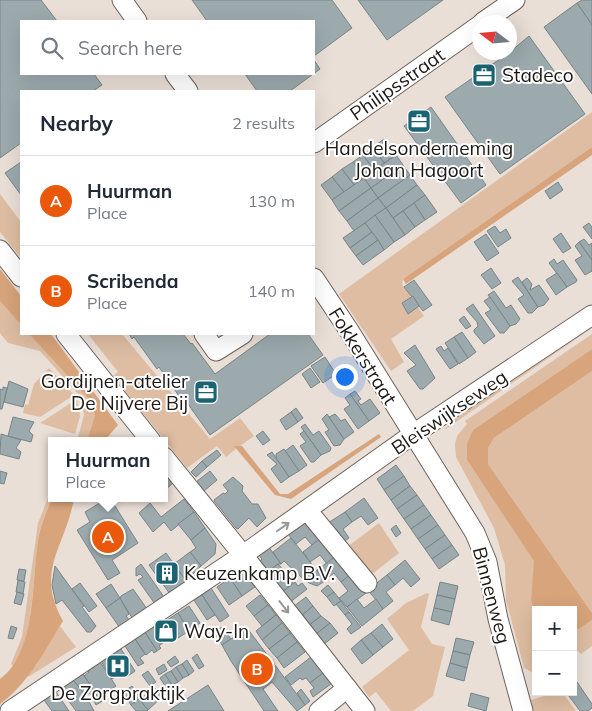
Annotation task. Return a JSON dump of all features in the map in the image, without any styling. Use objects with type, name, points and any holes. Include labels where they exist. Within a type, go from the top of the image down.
[{"type":"street","points":[[122,0],[136,20]]},
{"type":"street","points":[[493,15],[515,0]]},
{"type":"street","name":"Philipsstraat","points":[[315,142],[472,31]]},
{"type":"street","points":[[176,75],[187,90]]},
{"type":"street","points":[[0,250],[20,276]]},
{"type":"street","name":"Fokkerstraat","points":[[315,284],[348,329],[412,435]]},
{"type":"street","name":"Bleiswijkseweg","points":[[10,711],[243,554],[412,435],[592,315]]},
{"type":"street","points":[[67,335],[148,437]]},
{"type":"street","points":[[205,335],[216,351],[241,335]]},
{"type":"street","name":"Binnenweg","points":[[412,435],[475,534],[488,562],[498,619],[523,711]]},
{"type":"street","points":[[168,463],[243,554],[365,711]]},
{"type":"street","points":[[307,510],[367,583]]},
{"type":"street","points":[[319,711],[347,688]]},
{"type":"shaded area","points":[[592,112],[592,147],[403,279],[402,284],[424,316],[391,339],[404,362],[391,371],[339,294]]},
{"type":"shaded area","points":[[592,147],[592,155],[406,284],[403,279]]},
{"type":"shaded area","points":[[0,194],[20,221],[20,257],[0,232]]},
{"type":"shaded area","points":[[0,269],[20,295],[20,324],[0,301]]},
{"type":"shaded area","points":[[0,301],[20,324],[20,335],[30,335],[88,398],[95,415],[88,437],[78,437],[84,415],[80,396],[40,351],[8,343],[0,333]]},
{"type":"shaded area","points":[[592,325],[592,328],[443,431],[454,420]]},
{"type":"shaded area","points":[[592,334],[592,349],[473,430],[467,460],[535,561],[531,600],[532,672],[524,668],[506,600],[505,565],[494,528],[456,457],[455,444],[457,436],[467,424],[465,421]]},
{"type":"shaded area","points":[[30,335],[52,335],[118,425],[108,437],[88,437],[95,415],[88,398]]},
{"type":"shaded area","points":[[89,335],[123,335],[210,439],[240,418],[254,436],[240,446],[235,446],[236,449],[226,457],[217,446],[187,468],[168,444],[168,437],[162,437],[113,376],[118,372]]},
{"type":"shaded area","points":[[592,349],[592,371],[494,438],[488,448],[488,464],[592,613],[592,620],[577,630],[577,606],[532,606],[531,600],[534,561],[467,460],[467,444],[473,430]]},
{"type":"shaded area","points":[[49,368],[74,395],[40,417],[23,413],[25,404],[28,405],[34,384]]},
{"type":"shaded area","points":[[592,371],[592,613],[488,464],[488,448],[494,438]]},
{"type":"shaded area","points":[[77,399],[80,416],[75,434],[40,423]]},
{"type":"shaded area","points":[[379,434],[381,437],[291,499],[275,495],[234,446],[242,446],[280,494],[288,494]]},
{"type":"shaded area","points":[[48,498],[49,502],[39,535],[32,604],[26,640],[21,655],[14,666],[11,664],[22,637],[38,523]]},
{"type":"shaded area","points":[[50,502],[73,502],[52,573],[51,587],[55,603],[63,621],[43,655],[27,677],[0,704],[0,679],[12,667],[21,651],[27,633],[31,613],[39,535]]},
{"type":"shaded area","points":[[379,523],[399,553],[366,579],[343,550]]},
{"type":"shaded area","points":[[427,593],[429,594],[421,627],[432,644],[445,647],[433,696],[413,711],[391,711],[376,692],[369,697],[362,687],[409,650],[387,619],[406,603]]},
{"type":"shaded area","points":[[592,620],[592,646],[581,654],[577,650],[577,630]]},
{"type":"shaded area","points":[[60,626],[76,647],[28,677],[28,675]]},
{"type":"shaded area","points":[[544,696],[565,696],[576,711],[533,711],[531,700]]},
{"type":"building","points":[[0,0],[41,0],[56,20],[20,20],[20,75],[95,75],[102,85],[94,90],[20,90],[20,144],[0,158]]},
{"type":"building","points":[[192,0],[332,0],[352,28],[315,55],[315,20],[206,20]]},
{"type":"building","points":[[358,0],[443,0],[387,40]]},
{"type":"building","points":[[582,0],[592,0],[592,25],[577,3]]},
{"type":"building","points":[[577,3],[592,25],[592,94],[544,27]]},
{"type":"building","points":[[529,36],[585,114],[500,174],[445,97],[498,60],[517,60],[517,46]]},
{"type":"building","points":[[315,62],[320,69],[315,72]]},
{"type":"building","points":[[246,75],[312,75],[291,90],[256,90]]},
{"type":"building","points":[[431,107],[486,185],[461,203],[404,126]]},
{"type":"building","points":[[384,139],[396,155],[384,163],[373,147]]},
{"type":"building","points":[[373,147],[384,163],[374,170],[363,155]]},
{"type":"building","points":[[363,155],[374,170],[364,178],[353,162]]},
{"type":"building","points":[[396,155],[403,165],[371,188],[364,178]]},
{"type":"building","points":[[353,162],[364,178],[354,185],[342,169]]},
{"type":"building","points":[[20,163],[20,194],[5,173]]},
{"type":"building","points":[[403,165],[410,175],[378,198],[371,188]]},
{"type":"building","points":[[342,169],[354,185],[344,192],[332,177]]},
{"type":"building","points":[[410,175],[417,185],[386,208],[378,198]]},
{"type":"building","points":[[332,177],[344,192],[332,200],[321,185]]},
{"type":"building","points":[[364,178],[371,188],[339,211],[332,200]]},
{"type":"building","points":[[558,182],[563,190],[550,199],[545,191]]},
{"type":"building","points":[[417,185],[425,195],[393,218],[386,208]]},
{"type":"building","points":[[371,188],[378,198],[347,221],[339,211]]},
{"type":"building","points":[[425,195],[437,212],[425,220],[414,203]]},
{"type":"building","points":[[378,198],[386,208],[354,231],[347,221]]},
{"type":"building","points":[[414,203],[425,220],[415,227],[403,211]]},
{"type":"building","points":[[386,208],[405,235],[394,242],[375,215]]},
{"type":"building","points":[[403,211],[415,227],[405,235],[393,218]]},
{"type":"building","points":[[375,215],[394,242],[384,250],[365,223]]},
{"type":"building","points":[[365,223],[372,232],[350,248],[343,238]]},
{"type":"building","points":[[589,223],[592,227],[592,239],[583,227]]},
{"type":"building","points":[[495,226],[500,233],[506,229],[511,238],[498,247],[487,231]]},
{"type":"building","points":[[372,232],[378,240],[356,256],[350,248]]},
{"type":"building","points":[[561,233],[571,248],[563,253],[553,239]]},
{"type":"building","points":[[486,234],[499,253],[487,261],[474,242]]},
{"type":"building","points":[[584,239],[589,245],[592,243],[592,260],[579,242]]},
{"type":"building","points":[[378,240],[384,250],[363,265],[356,256]]},
{"type":"building","points":[[579,242],[592,260],[592,271],[585,275],[575,260],[582,256],[575,246]]},
{"type":"building","points":[[554,259],[557,264],[563,260],[577,280],[576,282],[567,287],[549,263]]},
{"type":"building","points":[[491,268],[501,283],[492,289],[481,275]]},
{"type":"building","points":[[557,273],[567,287],[556,295],[546,280]]},
{"type":"building","points":[[518,277],[538,307],[532,313],[528,313],[518,299],[524,295],[512,281]]},
{"type":"building","points":[[527,278],[532,284],[530,290],[539,285],[549,299],[544,305],[538,307],[522,282]]},
{"type":"building","points":[[414,280],[432,305],[423,311],[404,287]]},
{"type":"building","points":[[494,291],[506,308],[511,305],[520,319],[516,324],[510,326],[488,295]]},
{"type":"building","points":[[413,296],[419,306],[408,314],[402,303]]},
{"type":"building","points":[[490,297],[510,326],[504,333],[500,333],[485,313],[491,310],[484,301]]},
{"type":"building","points":[[473,304],[495,336],[484,344],[474,332],[478,326],[477,322],[466,309]]},
{"type":"building","points":[[464,316],[471,326],[466,329],[459,320]]},
{"type":"building","points":[[462,332],[476,352],[468,358],[454,337]]},
{"type":"building","points":[[130,335],[184,335],[215,374],[269,335],[309,335],[323,355],[210,435],[183,397],[181,399],[159,367],[157,369],[134,337],[132,339]]},
{"type":"building","points":[[454,337],[468,358],[459,364],[445,343]]},
{"type":"building","points":[[415,345],[435,378],[423,389],[420,389],[407,371],[416,365],[404,353]]},
{"type":"building","points":[[441,346],[444,351],[448,348],[458,364],[450,369],[436,349]]},
{"type":"building","points":[[325,357],[336,374],[323,383],[311,366]]},
{"type":"building","points":[[310,368],[320,382],[311,388],[302,374]]},
{"type":"building","points":[[346,368],[355,379],[345,386],[337,375]]},
{"type":"building","points":[[9,381],[28,389],[23,407],[4,402]]},
{"type":"building","points":[[3,387],[7,388],[2,409],[0,409],[0,389],[3,390]]},
{"type":"building","points":[[355,391],[361,399],[358,401],[361,405],[370,399],[380,413],[369,421],[350,394]]},
{"type":"building","points":[[350,394],[369,421],[358,429],[344,409],[350,405],[345,398]]},
{"type":"building","points":[[296,408],[303,418],[298,422],[291,412]]},
{"type":"building","points":[[291,412],[298,422],[286,430],[280,420]]},
{"type":"building","points":[[327,414],[344,439],[340,445],[334,446],[325,432],[329,430],[322,419]]},
{"type":"building","points":[[335,414],[341,421],[345,419],[354,432],[344,439],[329,417]]},
{"type":"building","points":[[13,417],[34,422],[29,431],[33,435],[31,442],[8,436]]},
{"type":"building","points":[[305,424],[313,435],[319,431],[331,448],[330,451],[321,455],[301,427]]},
{"type":"building","points":[[263,431],[270,440],[263,445],[256,436]]},
{"type":"building","points":[[304,431],[321,455],[314,462],[311,462],[300,446],[306,442],[300,434]]},
{"type":"building","points":[[1,434],[21,440],[16,448],[21,452],[19,459],[0,454]]},
{"type":"building","points":[[293,445],[307,465],[299,471],[285,451]]},
{"type":"building","points":[[284,449],[299,471],[289,477],[276,458],[276,454]]},
{"type":"building","points":[[217,450],[221,455],[207,467],[202,461]]},
{"type":"building","points":[[272,452],[289,477],[281,483],[271,469],[277,464],[267,455]]},
{"type":"building","points":[[202,461],[207,467],[196,477],[191,472]]},
{"type":"building","points":[[396,465],[404,476],[384,490],[377,479]]},
{"type":"building","points":[[0,471],[7,473],[4,484],[0,483]]},
{"type":"building","points":[[210,471],[217,480],[204,491],[196,482]]},
{"type":"building","points":[[404,476],[410,486],[391,500],[384,490]]},
{"type":"building","points":[[168,477],[173,483],[168,487]]},
{"type":"building","points":[[233,477],[243,486],[242,491],[252,504],[258,504],[266,518],[257,527],[249,518],[238,529],[236,528],[214,500],[228,491],[223,485]]},
{"type":"building","points":[[410,486],[417,495],[397,509],[391,500]]},
{"type":"building","points":[[417,495],[424,505],[404,519],[397,509]]},
{"type":"building","points":[[364,498],[378,518],[368,525],[361,516],[352,522],[345,512]]},
{"type":"building","points":[[184,499],[194,512],[171,531],[164,522],[153,532],[139,513],[150,503],[161,517]]},
{"type":"building","points":[[101,502],[112,502],[138,543],[112,560],[120,573],[108,580],[77,530],[90,522],[85,512]]},
{"type":"building","points":[[424,505],[431,515],[411,529],[404,519]]},
{"type":"building","points":[[194,512],[205,528],[191,540],[178,524]]},
{"type":"building","points":[[345,512],[352,522],[343,529],[349,538],[339,545],[325,525]]},
{"type":"building","points":[[431,515],[438,525],[418,539],[411,529]]},
{"type":"building","points":[[307,519],[322,537],[312,545],[305,537],[296,544],[288,534]]},
{"type":"building","points":[[396,525],[401,533],[396,537],[391,529]]},
{"type":"building","points":[[438,525],[445,535],[425,549],[418,539]]},
{"type":"building","points":[[205,528],[216,544],[215,554],[201,566],[190,552],[196,548],[191,540]]},
{"type":"building","points":[[445,535],[452,545],[432,559],[425,549]]},
{"type":"building","points":[[322,537],[336,556],[327,564],[320,555],[310,562],[303,552]]},
{"type":"building","points":[[291,538],[325,581],[317,586],[309,583],[284,561],[281,564],[273,552]]},
{"type":"building","points":[[452,545],[459,555],[439,569],[432,559]]},
{"type":"building","points":[[268,546],[281,564],[278,564],[266,573],[258,563],[262,559],[258,554]]},
{"type":"building","points":[[190,552],[201,566],[186,581],[174,564]]},
{"type":"building","name":"Keuzenkamp B.V.","points":[[166,553],[186,581],[170,594],[149,565]]},
{"type":"building","points":[[336,556],[351,574],[341,582],[334,573],[325,580],[317,570]]},
{"type":"building","points":[[405,560],[420,579],[411,587],[403,578],[395,585],[387,575]]},
{"type":"building","points":[[141,564],[164,597],[155,604],[138,580],[143,577],[140,574],[136,576],[136,568]]},
{"type":"building","points":[[278,564],[286,573],[274,583],[266,573]]},
{"type":"building","points":[[55,566],[96,626],[91,632],[87,632],[62,600],[56,604],[52,585]]},
{"type":"building","points":[[19,569],[26,570],[24,581],[17,580]]},
{"type":"building","points":[[243,569],[255,587],[242,596],[230,578]]},
{"type":"building","points":[[286,573],[293,583],[282,593],[274,583]]},
{"type":"building","points":[[351,574],[366,593],[347,607],[339,598],[348,591],[341,582]]},
{"type":"building","points":[[387,575],[395,585],[386,592],[393,601],[383,609],[368,590]]},
{"type":"building","points":[[230,578],[242,596],[229,605],[217,587]]},
{"type":"building","points":[[18,580],[25,582],[23,594],[16,592]]},
{"type":"building","points":[[295,582],[298,586],[302,583],[307,589],[289,603],[281,593]]},
{"type":"building","points":[[440,582],[458,586],[455,599],[437,595]]},
{"type":"building","points":[[80,583],[97,606],[89,612],[72,589]]},
{"type":"building","points":[[111,584],[120,598],[106,608],[96,594]]},
{"type":"building","points":[[328,585],[334,592],[327,597],[321,591]]},
{"type":"building","points":[[211,588],[229,616],[220,622],[202,595]]},
{"type":"building","points":[[133,589],[147,609],[133,619],[120,599],[121,596]]},
{"type":"building","points":[[17,592],[24,594],[21,605],[14,603]]},
{"type":"building","points":[[334,592],[341,601],[334,606],[327,597]]},
{"type":"building","points":[[202,595],[215,615],[207,620],[194,600]]},
{"type":"building","points":[[260,595],[268,605],[254,616],[246,606]]},
{"type":"building","points":[[437,595],[455,599],[452,612],[434,608]]},
{"type":"building","points":[[306,597],[313,606],[300,617],[293,607]]},
{"type":"building","points":[[120,598],[129,614],[126,616],[130,621],[120,628],[106,608]]},
{"type":"building","points":[[357,599],[364,608],[376,599],[383,609],[362,626],[347,607]]},
{"type":"building","points":[[341,601],[349,612],[345,615],[336,604]]},
{"type":"building","points":[[268,605],[276,615],[262,626],[254,616]]},
{"type":"building","points":[[189,606],[200,623],[189,631],[178,613]]},
{"type":"building","points":[[313,606],[321,616],[308,626],[300,617]]},
{"type":"building","points":[[434,608],[452,612],[449,625],[431,620]]},
{"type":"building","points":[[349,612],[361,627],[351,634],[347,629],[352,624],[345,615]]},
{"type":"building","points":[[178,613],[189,631],[178,638],[165,619],[167,620]]},
{"type":"building","points":[[276,615],[282,623],[262,640],[256,631]]},
{"type":"building","points":[[321,616],[330,623],[315,635],[308,626]]},
{"type":"building","name":"Way-In","points":[[165,619],[177,637],[174,639],[172,636],[165,641],[155,626]]},
{"type":"building","points":[[282,623],[290,633],[269,649],[262,640]]},
{"type":"building","points":[[330,623],[338,633],[323,645],[315,635]]},
{"type":"building","points":[[382,624],[393,639],[383,647],[371,633]]},
{"type":"building","points":[[11,626],[17,628],[13,639],[8,638]]},
{"type":"building","points":[[155,626],[165,641],[159,646],[161,648],[157,651],[145,632]]},
{"type":"building","points":[[222,627],[231,639],[222,645],[214,631]]},
{"type":"building","points":[[247,628],[305,705],[297,711],[272,682],[263,689],[278,711],[264,711],[231,661],[222,645]]},
{"type":"building","points":[[145,632],[157,651],[154,653],[152,650],[146,655],[135,639]]},
{"type":"building","points":[[290,633],[297,642],[277,658],[269,649]]},
{"type":"building","points":[[371,633],[383,647],[373,655],[361,640]]},
{"type":"building","points":[[456,638],[474,642],[470,655],[453,651]]},
{"type":"building","points":[[135,639],[145,654],[140,658],[144,663],[138,666],[125,646]]},
{"type":"building","points":[[361,640],[373,655],[362,664],[351,649]]},
{"type":"building","points":[[297,642],[305,652],[284,668],[277,658]]},
{"type":"building","name":"De Zorgpraktijk","points":[[121,649],[135,671],[128,676],[124,671],[112,679],[101,661]]},
{"type":"building","points":[[453,651],[470,655],[467,668],[450,663]]},
{"type":"building","points":[[197,654],[204,666],[199,669],[192,658]]},
{"type":"building","points":[[175,656],[179,662],[171,667],[167,662]]},
{"type":"building","points":[[311,657],[323,673],[310,683],[306,678],[302,680],[300,678],[291,685],[285,677]]},
{"type":"building","points":[[187,660],[194,671],[189,675],[182,664]]},
{"type":"building","points":[[100,662],[116,686],[104,694],[107,698],[101,702],[84,676]]},
{"type":"building","points":[[450,663],[467,668],[464,681],[446,676]]},
{"type":"building","points":[[164,664],[167,670],[159,675],[156,669]]},
{"type":"building","points":[[182,664],[189,675],[183,678],[176,667]]},
{"type":"building","points":[[176,667],[183,678],[178,682],[171,671]]},
{"type":"building","points":[[148,671],[156,682],[150,686],[142,675]]},
{"type":"building","points":[[171,671],[178,682],[172,685],[165,674]]},
{"type":"building","points":[[323,673],[331,684],[313,697],[310,691],[314,688],[310,683]]},
{"type":"building","points":[[83,674],[101,702],[96,705],[90,693],[86,696],[73,680]]},
{"type":"building","points":[[165,674],[172,685],[167,689],[160,678]]},
{"type":"building","points":[[73,680],[86,696],[94,711],[76,711],[60,689]]},
{"type":"building","points":[[577,682],[592,704],[592,708],[588,711],[580,711],[569,696],[577,696]]},
{"type":"building","points":[[208,685],[224,711],[168,711]]},
{"type":"building","points":[[132,686],[140,698],[131,705],[123,692]]},
{"type":"building","points":[[154,687],[162,697],[148,710],[140,700]]},
{"type":"building","points":[[301,689],[310,701],[305,705],[297,693]]},
{"type":"building","points":[[56,692],[69,711],[52,711],[44,700]]},
{"type":"building","points":[[471,693],[489,698],[486,711],[468,706]]},
{"type":"building","points":[[139,699],[147,711],[136,711],[131,705]]},
{"type":"place","name":"Stadeco","points":[[484,75]]},
{"type":"place","name":"Handelsonderneming Johan Hagoort","points":[[419,121]]},
{"type":"place","name":"Gordijnen-atelier De Nijvere Bij","points":[[206,392]]},
{"type":"place","name":"Huurman","points":[[108,537]]},
{"type":"place","name":"Keuzenkamp B.V.","points":[[167,573]]},
{"type":"place","name":"Way-In","points":[[166,631]]},
{"type":"place","name":"De Zorgpraktijk","points":[[118,666]]},
{"type":"place","name":"Scribenda","points":[[257,669]]}]
